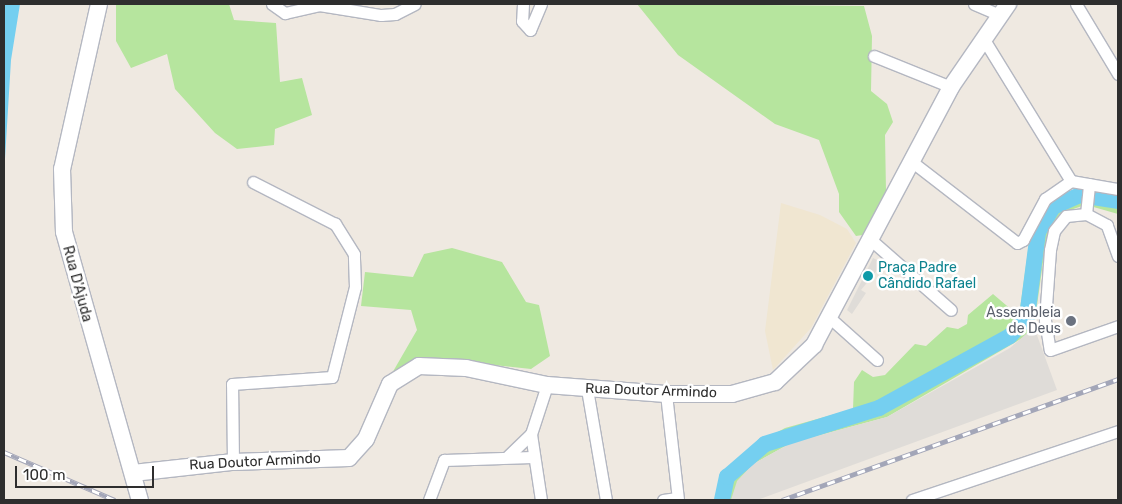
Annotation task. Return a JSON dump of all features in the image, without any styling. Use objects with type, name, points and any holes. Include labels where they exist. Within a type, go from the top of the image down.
[{"type":"street","name":"Rua D'Ajuda","points":[[99,4],[68,135],[61,200],[69,265],[140,500]]},
{"type":"street","points":[[272,4],[285,13],[319,5],[396,14],[415,4]]},
{"type":"street","points":[[523,4],[522,22],[530,30],[541,4]]},
{"type":"street","points":[[974,4],[1004,9]]},
{"type":"street","points":[[1076,4],[1118,74]]},
{"type":"street","name":"Rua Doutor Armindo","points":[[133,473],[233,462],[354,456],[390,384],[419,366],[466,368],[547,385],[666,394],[732,394],[775,382],[802,360],[830,318],[951,87],[1004,9]]},
{"type":"street","points":[[984,38],[1071,181],[1089,187],[1118,189]]},
{"type":"street","points":[[874,56],[951,87]]},
{"type":"street","points":[[911,161],[1017,243],[1023,240],[1046,199],[1071,181]]},
{"type":"street","points":[[233,462],[232,384],[332,377],[355,287],[354,254],[335,224],[253,182]]},
{"type":"street","points":[[1086,212],[1089,187]]},
{"type":"street","points":[[1118,256],[1107,225],[1086,212],[1066,216],[1054,232],[1045,320],[1050,350],[1118,326]]},
{"type":"street","points":[[871,240],[952,310]]},
{"type":"street","points":[[830,318],[877,360]]},
{"type":"street","points":[[541,500],[532,457],[531,434],[547,385]]},
{"type":"street","points":[[587,389],[606,500]]},
{"type":"street","points":[[664,500],[678,499],[666,394]]},
{"type":"street","points":[[912,500],[1118,431]]},
{"type":"street","points":[[508,456],[531,434]]},
{"type":"street","points":[[429,500],[444,460],[508,456],[532,457]]},
{"type":"shaded area","points":[[781,203],[820,215],[847,229],[856,243],[811,328],[773,370],[765,331]]},
{"type":"shaded area","name":"Praça Padre Cândido Rafael","points":[[873,258],[883,263],[861,290],[866,293],[852,314],[847,310]]},
{"type":"shaded area","points":[[1034,327],[1057,390],[757,500],[731,500],[737,481],[753,464],[791,443],[887,417],[1010,348]]},
{"type":"green space","points":[[116,4],[229,4],[234,20],[276,23],[280,82],[302,78],[312,115],[275,129],[274,145],[237,149],[215,133],[175,89],[167,54],[131,68],[116,41]]},
{"type":"green space","points":[[637,4],[864,6],[872,36],[871,91],[887,104],[893,122],[885,135],[886,191],[869,234],[856,236],[839,212],[839,194],[819,140],[775,124],[678,55]]},
{"type":"green space","points":[[1084,189],[1082,206],[1062,213],[1052,224],[1045,248],[1034,327],[1026,336],[887,417],[791,443],[753,464],[731,500],[717,500],[724,473],[749,448],[785,428],[853,409],[854,382],[862,370],[873,377],[885,375],[915,344],[926,346],[947,327],[958,329],[967,324],[968,315],[993,294],[1019,316],[1031,229],[1057,195]]},
{"type":"green space","points":[[1092,190],[1118,194],[1118,214],[1090,206]]},
{"type":"green space","points":[[452,248],[502,262],[526,302],[539,305],[550,356],[531,369],[427,358],[391,375],[417,330],[411,310],[361,306],[365,272],[413,277],[424,254]]},
{"type":"water","points":[[4,4],[20,4],[11,60],[4,175]]},
{"type":"waterway","points":[[722,500],[727,477],[765,444],[879,408],[1010,336],[1027,317],[1038,232],[1053,207],[1080,195],[1118,201]]},
{"type":"railway","points":[[782,500],[1118,379]]},
{"type":"railway","points":[[4,452],[115,500]]},
{"type":"place","name":"Praça Padre Cândido Rafael","points":[[868,276]]},
{"type":"place","name":"Assembleia de Deus","points":[[1071,321]]}]
